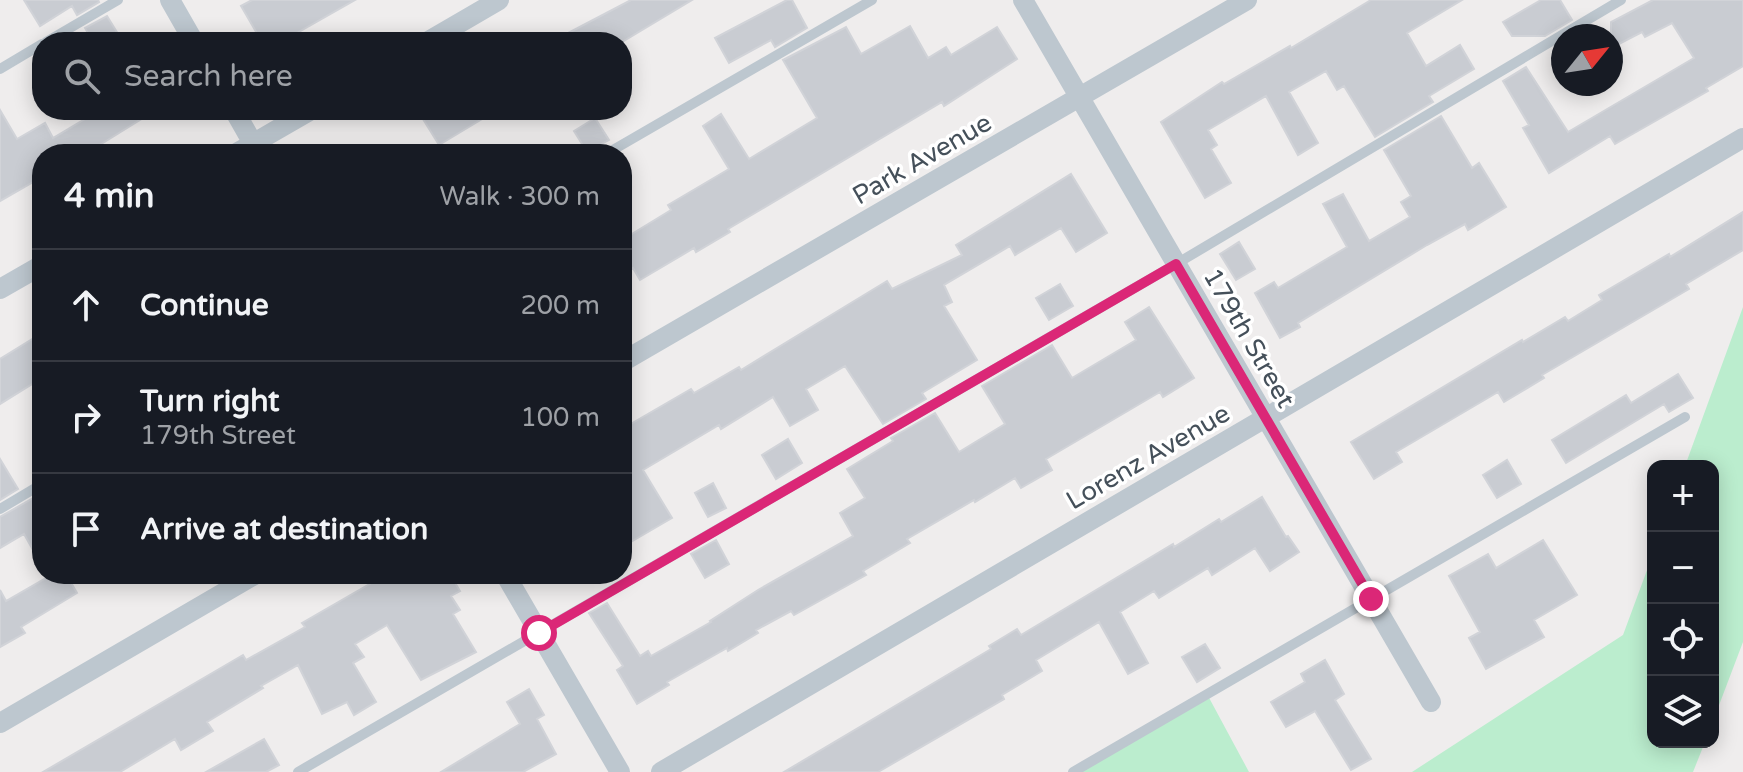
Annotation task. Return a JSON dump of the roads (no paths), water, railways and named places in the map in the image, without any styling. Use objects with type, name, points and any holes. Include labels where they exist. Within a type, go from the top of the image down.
[{"type":"street","points":[[170,0],[188,32]]},
{"type":"street","points":[[444,32],[499,0]]},
{"type":"street","name":"179th Street","points":[[1023,0],[1431,702]]},
{"type":"street","name":"Park Avenue","points":[[632,356],[1247,0]]},
{"type":"street","points":[[238,120],[246,144]]},
{"type":"street","points":[[260,144],[296,120]]},
{"type":"street","name":"Lorenz Avenue","points":[[661,772],[1743,138]]},
{"type":"street","points":[[0,289],[32,271]]},
{"type":"street","points":[[0,723],[239,584]]},
{"type":"street","points":[[511,584],[620,772]]},
{"type":"lane","points":[[63,32],[118,0]]},
{"type":"lane","points":[[623,144],[872,0]]},
{"type":"lane","points":[[632,579],[1176,264],[1621,0]]},
{"type":"lane","points":[[0,69],[32,50]]},
{"type":"lane","points":[[1073,772],[1685,417]]},
{"type":"lane","points":[[0,509],[32,490]]},
{"type":"lane","points":[[298,772],[624,584]]}]
